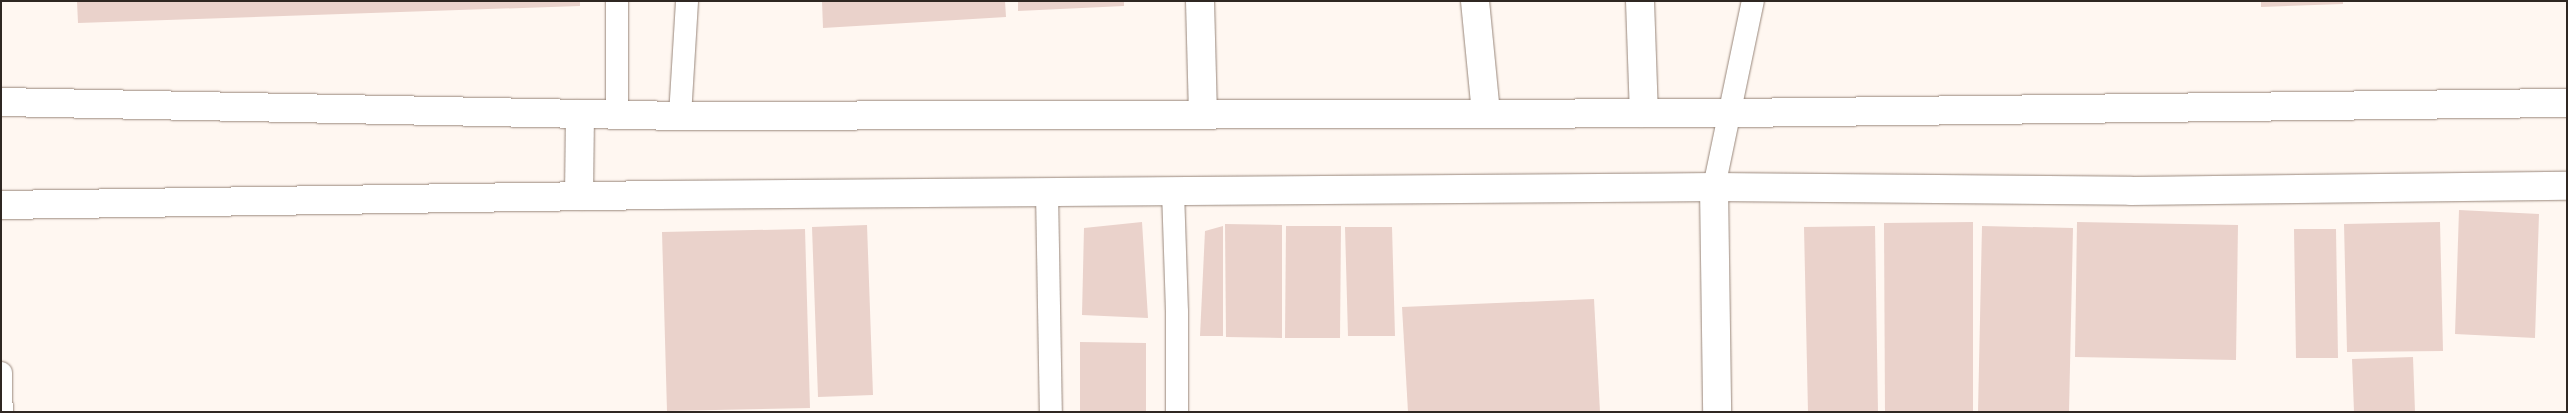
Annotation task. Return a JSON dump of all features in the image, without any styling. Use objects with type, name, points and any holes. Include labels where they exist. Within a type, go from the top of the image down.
[{"type":"main road","points":[[1475,1],[1486,113]]},
{"type":"main road","points":[[1640,1],[1644,113]]},
{"type":"main road","points":[[1201,14],[1203,115]]},
{"type":"main road","points":[[1,102],[680,116],[1732,113],[2567,103]]},
{"type":"main road","points":[[579,196],[580,114]]},
{"type":"main road","points":[[1,205],[579,196],[1173,191],[1714,187],[2131,190],[2567,186]]},
{"type":"main road","points":[[1714,187],[1717,412]]},
{"type":"lane","points":[[617,1],[617,115]]},
{"type":"lane","points":[[680,116],[687,1]]},
{"type":"lane","points":[[1714,187],[1732,113],[1753,1]]},
{"type":"lane","points":[[1173,191],[1177,312],[1177,412]]},
{"type":"lane","points":[[1047,192],[1051,412]]},
{"type":"lane","points":[[1,373],[2,412]]},
{"type":"building","points":[[77,1],[580,1],[580,6],[78,23]]},
{"type":"building","points":[[822,1],[1005,1],[1006,17],[823,28]]},
{"type":"building","points":[[1018,1],[1124,1],[1124,6],[1018,11]]},
{"type":"building","points":[[2261,1],[2343,1],[2343,4],[2261,7]]},
{"type":"building","points":[[2459,210],[2539,214],[2535,338],[2455,334]]},
{"type":"building","points":[[1142,222],[1148,318],[1082,315],[1084,228]]},
{"type":"building","points":[[1973,222],[1973,412],[1885,412],[1884,223]]},
{"type":"building","points":[[2077,222],[2238,225],[2236,360],[2075,357]]},
{"type":"building","points":[[2440,222],[2443,351],[2347,352],[2344,224]]},
{"type":"building","points":[[1225,224],[1282,225],[1282,338],[1226,337]]},
{"type":"building","points":[[867,225],[873,395],[818,397],[812,227]]},
{"type":"building","points":[[1223,226],[1223,336],[1200,336],[1205,231]]},
{"type":"building","points":[[1286,226],[1341,226],[1340,338],[1285,338]]},
{"type":"building","points":[[1875,226],[1878,412],[1808,412],[1804,227]]},
{"type":"building","points":[[1982,226],[2073,228],[2069,412],[1978,412]]},
{"type":"building","points":[[1345,227],[1392,227],[1395,336],[1348,336]]},
{"type":"building","points":[[805,229],[810,408],[667,411],[662,232]]},
{"type":"building","points":[[2294,229],[2336,229],[2338,358],[2296,358]]},
{"type":"building","points":[[1594,299],[1600,412],[1408,412],[1402,307]]},
{"type":"building","points":[[1080,342],[1146,343],[1146,412],[1080,412]]},
{"type":"building","points":[[2413,357],[2415,412],[2354,412],[2352,359]]}]
